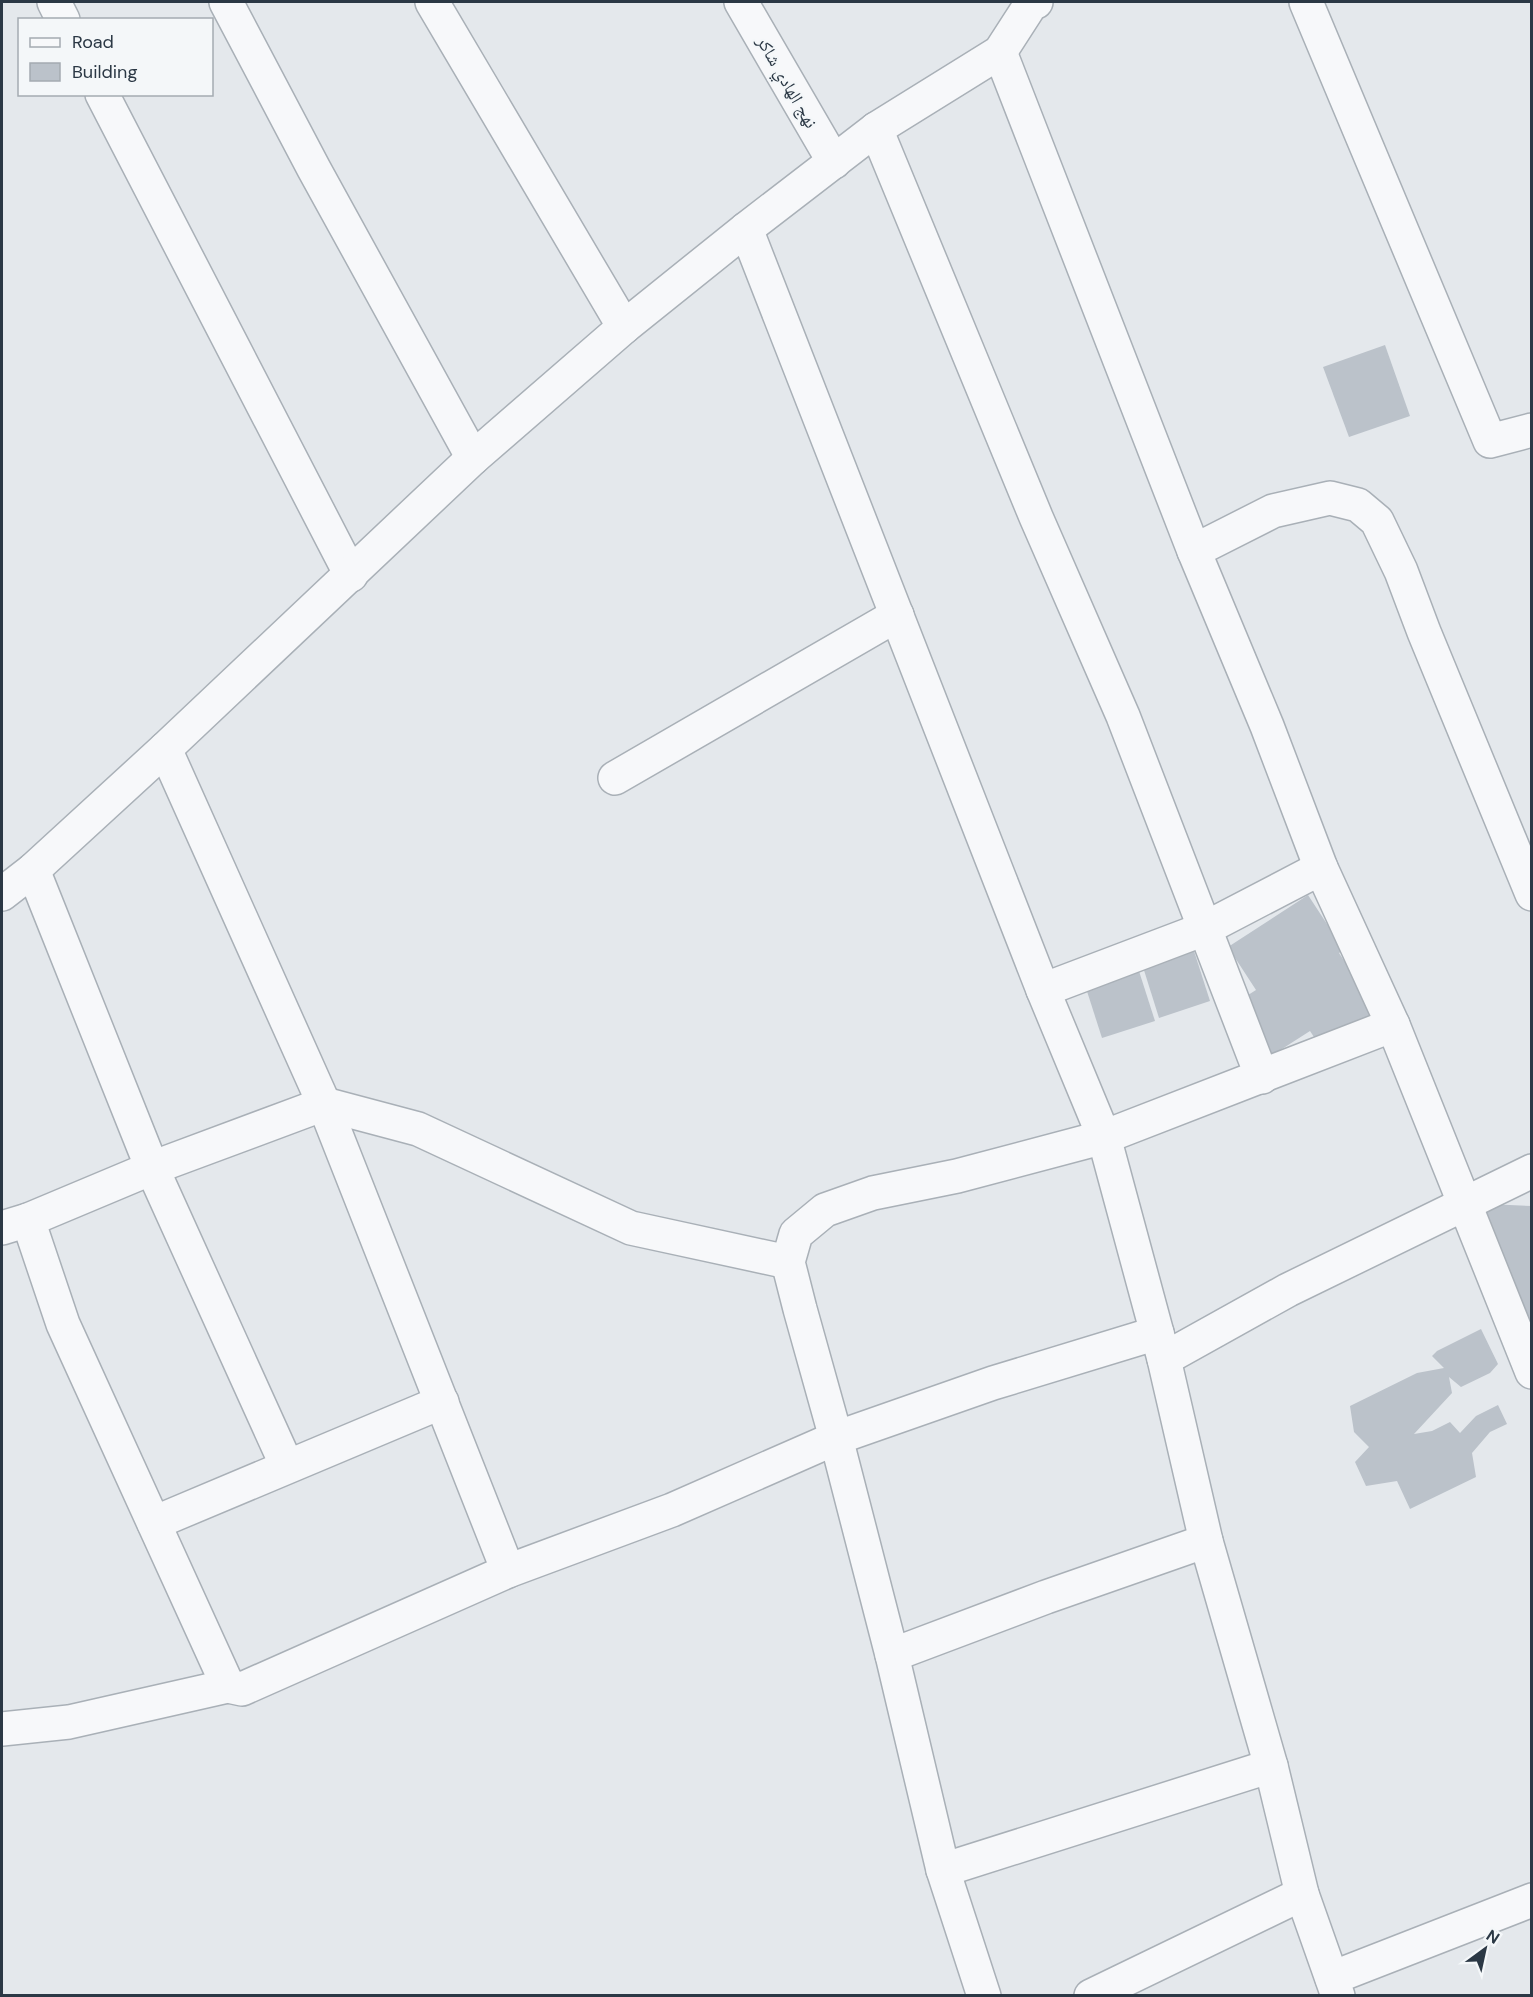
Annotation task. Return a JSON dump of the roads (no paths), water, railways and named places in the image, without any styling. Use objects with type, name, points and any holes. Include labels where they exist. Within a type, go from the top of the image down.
[{"type":"street","points":[[54,2],[62,18]]},
{"type":"street","points":[[226,2],[314,169],[473,458]]},
{"type":"street","points":[[432,2],[624,327]]},
{"type":"street","name":"نهج الهادي شاكر","points":[[741,2],[834,162]]},
{"type":"street","points":[[2,894],[33,870],[165,749],[473,458],[624,327],[876,129],[1000,52],[1032,2]]},
{"type":"street","points":[[1306,2],[1490,441],[1532,430]]},
{"type":"street","points":[[1000,52],[1321,868],[1393,1025],[1532,1372]]},
{"type":"street","points":[[103,96],[351,575]]},
{"type":"street","points":[[876,129],[1036,517],[1122,716],[1262,1077]]},
{"type":"street","points":[[746,229],[1043,990],[1104,1137],[1160,1346],[1206,1541],[1271,1766],[1302,1894],[1335,1987],[1532,1900]]},
{"type":"street","points":[[1194,550],[1273,512],[1330,498],[1358,505],[1377,521],[1401,570],[1424,632],[1532,894]]},
{"type":"street","points":[[615,778],[897,615]]},
{"type":"street","points":[[165,749],[324,1104],[508,1571]]},
{"type":"street","points":[[1043,990],[1204,929],[1321,868]]},
{"type":"street","points":[[33,870],[152,1168],[287,1466]]},
{"type":"street","points":[[984,1995],[943,1870],[892,1655],[788,1262],[796,1234],[825,1210],[873,1193],[957,1176],[1104,1137],[1393,1025]]},
{"type":"street","points":[[228,1686],[15,1224],[152,1168],[324,1104],[418,1129],[631,1228],[788,1262]]},
{"type":"street","points":[[2,1729],[69,1722],[228,1686],[242,1689],[508,1571],[672,1510],[836,1438],[993,1383],[1160,1346],[1288,1290],[1532,1171]]},
{"type":"street","points":[[154,1523],[442,1402]]},
{"type":"street","points":[[892,1655],[1206,1541]]},
{"type":"street","points":[[943,1870],[1271,1766]]},
{"type":"street","points":[[1091,1995],[1302,1894]]}]
